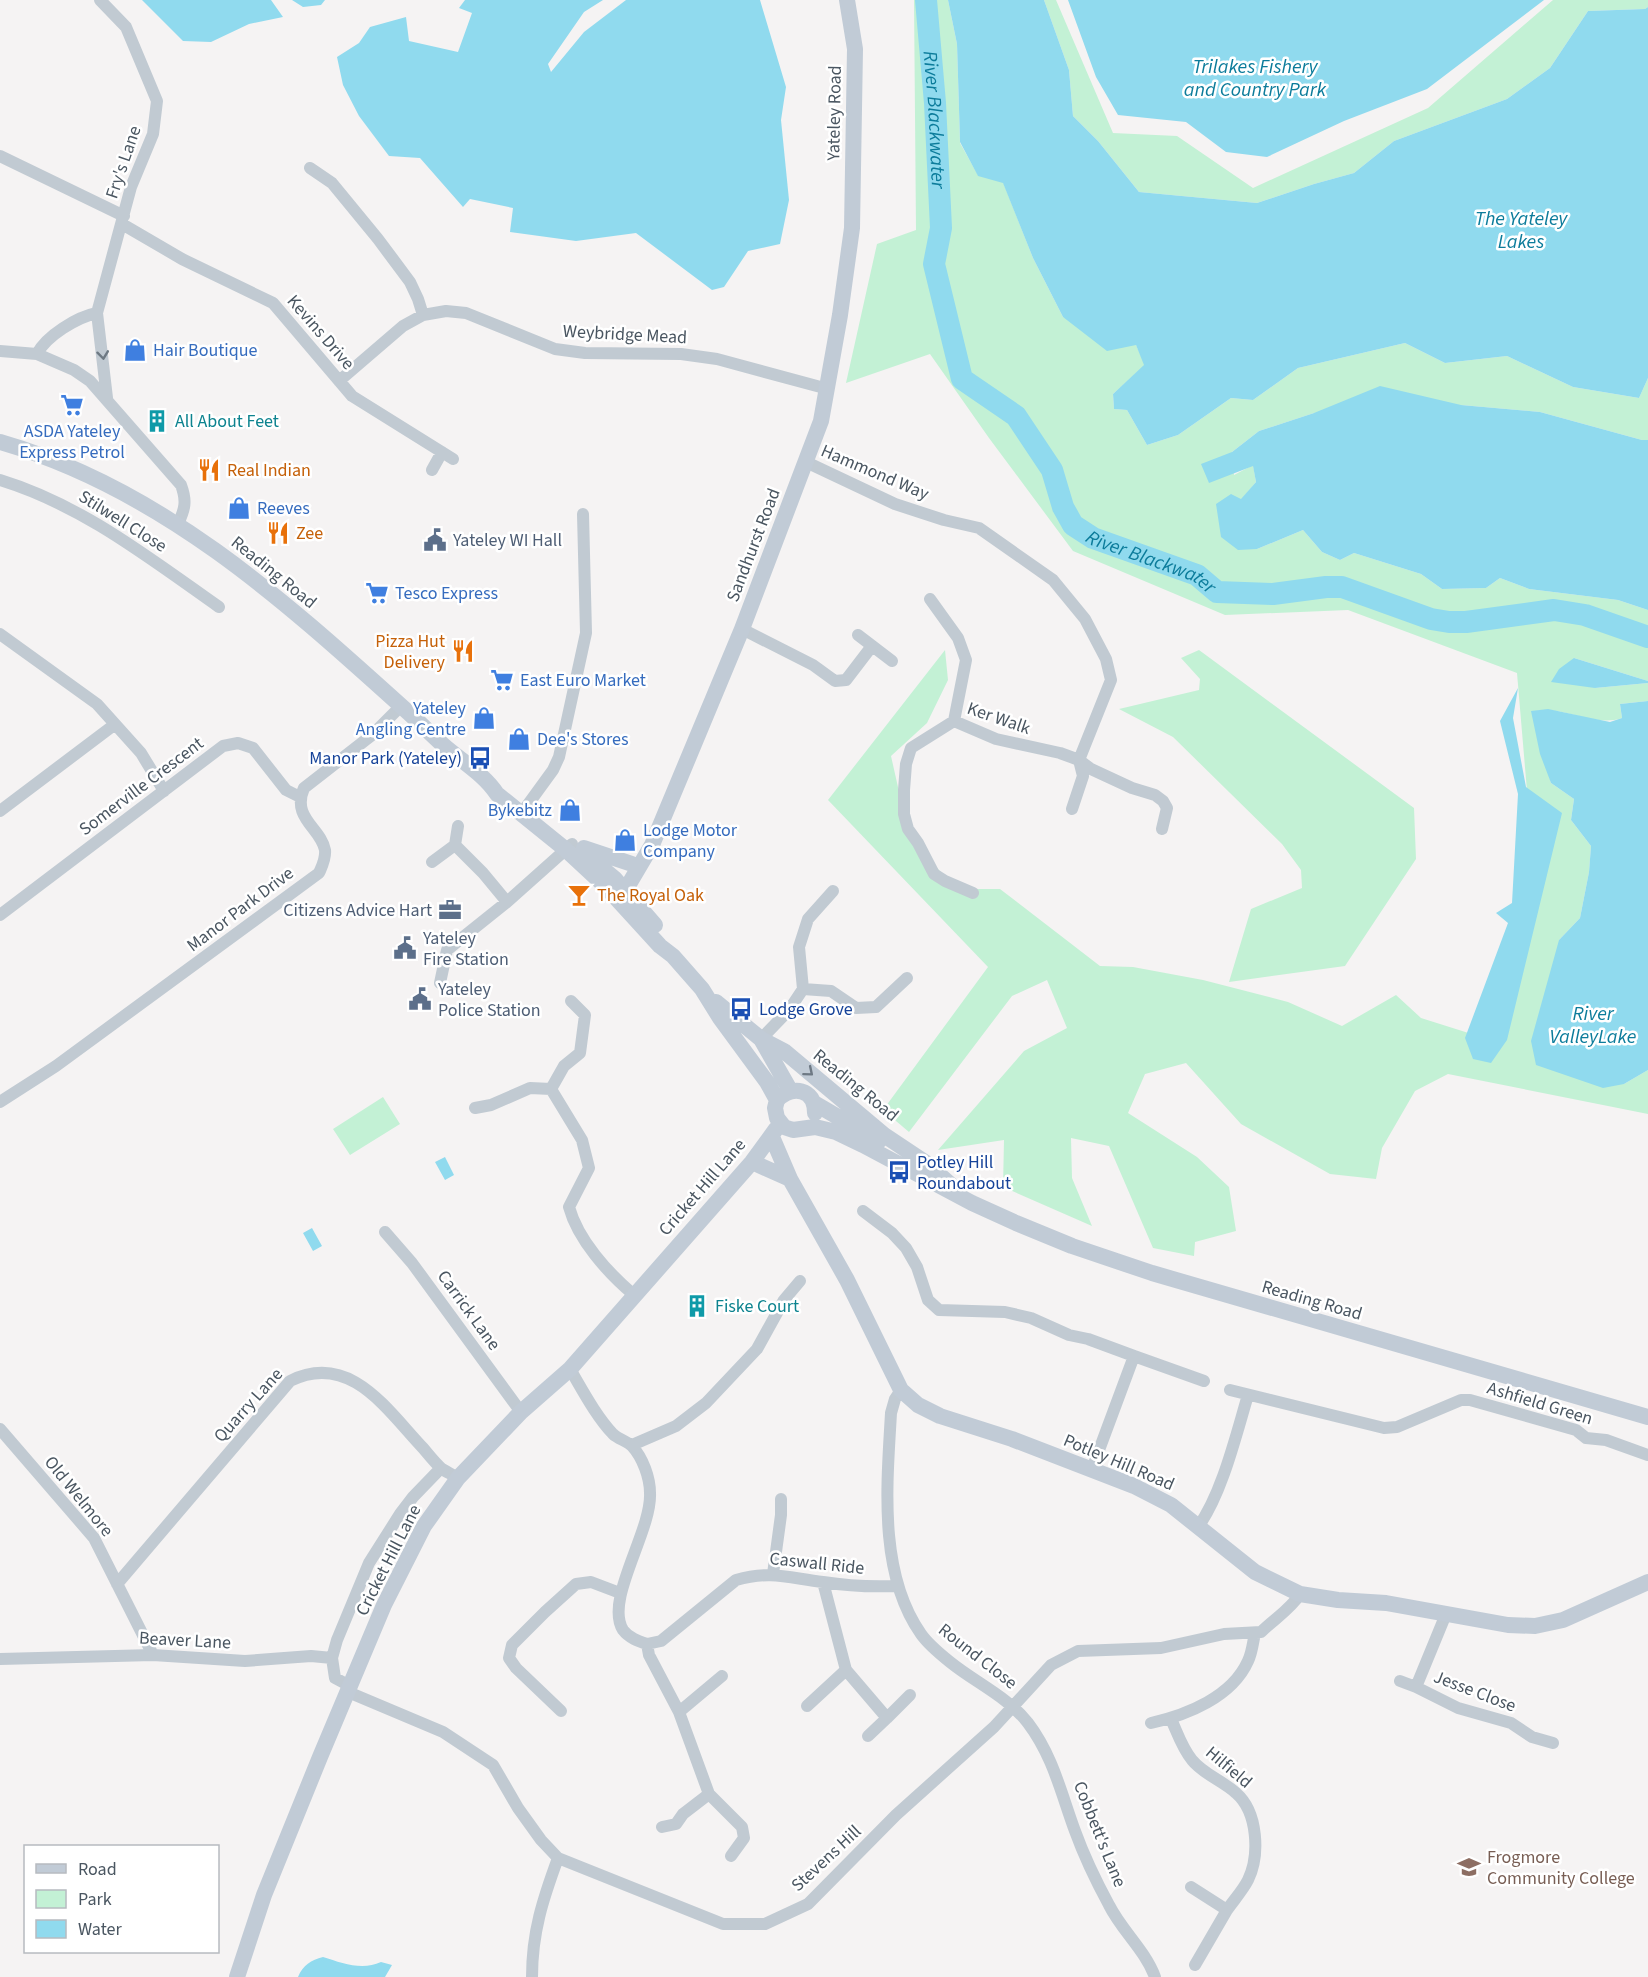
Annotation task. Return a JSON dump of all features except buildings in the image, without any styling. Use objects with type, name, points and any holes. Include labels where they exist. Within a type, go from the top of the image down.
[{"type":"street","name":"Fry's Lane","points":[[100,0],[126,27],[157,101],[153,135],[131,187],[97,312],[107,398]]},
{"type":"street","name":"Yateley Road","points":[[847,0],[855,49],[852,228]]},
{"type":"street","name":"Kevins Drive","points":[[0,156],[123,220],[182,259],[273,303],[352,396],[448,455],[432,470]]},
{"type":"street","points":[[310,168],[332,183],[378,239],[410,282],[423,315]]},
{"type":"street","name":"Sandhurst Road","points":[[616,890],[652,845],[741,629],[821,421],[828,389],[852,228]]},
{"type":"street","name":"Weybridge Mead","points":[[339,381],[402,326],[423,315],[446,311],[466,313],[555,349],[585,353],[681,354],[717,359],[828,389]]},
{"type":"street","points":[[37,354],[43,342],[83,317],[97,312]]},
{"type":"street","points":[[0,351],[37,354],[74,370],[90,381],[182,485],[186,497],[178,524]]},
{"type":"street","name":"Reading Road","points":[[0,442],[79,471],[112,487],[178,524],[264,586],[490,784],[501,787],[524,810],[569,846],[667,939],[673,956],[702,989],[761,1039],[784,1052],[884,1135],[926,1163],[972,1203]]},
{"type":"street","name":"Hammond Way","points":[[806,462],[895,504],[944,520],[979,528],[1053,580],[1085,619],[1106,659],[1111,680],[1079,760],[1083,776],[1072,809]]},
{"type":"street","name":"Stilwell Close","points":[[0,480],[47,497],[78,512],[109,530],[219,607]]},
{"type":"street","points":[[524,810],[560,757],[586,633],[583,513]]},
{"type":"street","points":[[930,599],[958,638],[966,660],[954,722]]},
{"type":"street","points":[[741,629],[813,666],[835,681],[846,680],[872,646]]},
{"type":"street","points":[[0,634],[97,704],[141,753],[164,791]]},
{"type":"street","points":[[858,635],[892,661]]},
{"type":"street","points":[[300,797],[304,788],[372,735],[401,706]]},
{"type":"street","name":"Ker Walk","points":[[973,892],[934,874],[908,829],[904,814],[906,764],[911,748],[954,722],[996,739],[1060,753],[1079,760],[1091,769],[1132,788],[1155,795],[1163,801],[1167,808],[1162,829]]},
{"type":"street","points":[[0,811],[114,725]]},
{"type":"street","name":"Somerville Crescent","points":[[0,915],[223,746],[238,743],[253,748],[286,790],[300,797]]},
{"type":"street","name":"Manor Park Drive","points":[[1,1100],[56,1066],[319,873],[324,861],[325,848],[303,815],[300,797]]},
{"type":"street","points":[[432,862],[455,844],[458,826]]},
{"type":"street","points":[[455,844],[507,902]]},
{"type":"street","points":[[440,982],[447,950],[507,902],[569,846],[637,863]]},
{"type":"street","points":[[761,1039],[789,1010],[803,988],[799,947],[808,919],[833,891]]},
{"type":"street","points":[[803,988],[831,991],[856,1008],[876,1007],[907,978]]},
{"type":"street","name":"Reading Road","points":[[702,989],[720,1018],[763,1075],[783,1095]]},
{"type":"street","points":[[551,1089],[564,1066],[580,1053],[585,1015],[571,1001]]},
{"type":"street","name":"Reading Road","points":[[761,1039],[783,1095],[776,1113],[776,1130],[815,1127],[849,1138],[972,1203],[1062,1242],[1152,1273],[1648,1417]]},
{"type":"street","points":[[475,1108],[490,1105],[530,1088],[551,1089]]},
{"type":"street","points":[[551,1089],[582,1140],[589,1168],[569,1207],[574,1224],[614,1278],[634,1295]]},
{"type":"street","name":"Reading Road","points":[[783,1095],[803,1091],[814,1103],[898,1152],[926,1163]]},
{"type":"street","points":[[804,1127],[813,1120],[816,1110],[814,1103]]},
{"type":"street","name":"Cricket Hill Lane","points":[[237,1977],[264,1895],[349,1689],[384,1605],[424,1526],[458,1478],[521,1412],[570,1369],[752,1162],[776,1130]]},
{"type":"street","name":"Potley Hill Road","points":[[776,1130],[790,1179],[847,1280],[901,1390],[918,1405],[940,1416],[1012,1439],[1092,1469],[1171,1504],[1255,1572],[1300,1594],[1338,1600],[1386,1603],[1508,1625],[1534,1626],[1563,1620],[1648,1582]]},
{"type":"street","points":[[752,1162],[790,1179]]},
{"type":"street","points":[[862,1211],[892,1233],[906,1248],[917,1267],[928,1300],[939,1310],[1005,1312],[1031,1318],[1069,1335],[1088,1339],[1204,1381]]},
{"type":"street","name":"Carrick Lane","points":[[384,1232],[412,1263],[521,1412]]},
{"type":"street","points":[[632,1445],[676,1426],[706,1403],[757,1349],[784,1300],[800,1281]]},
{"type":"street","points":[[1092,1469],[1134,1356]]},
{"type":"street","points":[[570,1369],[587,1399],[614,1435],[632,1445],[645,1468],[650,1493],[646,1523],[620,1593],[618,1612],[623,1630],[634,1640],[647,1644],[649,1655],[679,1712],[709,1794],[742,1827],[744,1838],[731,1856]]},
{"type":"street","name":"Quarry Lane","points":[[117,1584],[290,1381],[301,1375],[334,1374],[358,1382],[373,1394],[441,1468],[458,1478]]},
{"type":"street","name":"Round Close","points":[[901,1390],[895,1399],[891,1413],[889,1466],[889,1526],[892,1563],[897,1586],[922,1636],[950,1662],[1011,1705],[1051,1665],[1078,1651],[1161,1648],[1224,1634],[1255,1633]]},
{"type":"street","name":"Ashfield Green","points":[[1230,1390],[1384,1428],[1397,1427],[1461,1400],[1470,1400],[1576,1430],[1586,1438],[1606,1440],[1648,1455]]},
{"type":"street","points":[[1198,1527],[1228,1464],[1248,1395]]},
{"type":"street","name":"Old Welmore","points":[[0,1429],[94,1538],[153,1655]]},
{"type":"street","name":"Cricket Hill Lane","points":[[332,1658],[337,1640],[369,1563],[400,1514],[441,1468]]},
{"type":"street","points":[[773,1574],[781,1499]]},
{"type":"street","name":"Caswall Ride","points":[[647,1644],[661,1641],[736,1580],[773,1574],[869,1587],[897,1586]]},
{"type":"street","points":[[561,1711],[516,1668],[509,1658],[512,1645],[576,1584],[591,1582],[620,1593]]},
{"type":"street","points":[[823,1582],[846,1670],[886,1718]]},
{"type":"street","points":[[1151,1723],[1171,1719],[1216,1697],[1233,1684],[1248,1661],[1255,1633],[1261,1632],[1295,1603],[1300,1594]]},
{"type":"street","name":"Jesse Close","points":[[1416,1687],[1446,1614]]},
{"type":"street","name":"Beaver Lane","points":[[0,1659],[153,1655],[245,1661],[310,1656],[332,1658]]},
{"type":"street","points":[[332,1658],[335,1678],[349,1689]]},
{"type":"street","points":[[807,1706],[846,1670]]},
{"type":"street","points":[[679,1712],[722,1676]]},
{"type":"street","name":"Jesse Close","points":[[1400,1681],[1458,1708],[1511,1723],[1532,1737],[1553,1743]]},
{"type":"street","name":"Stevens Hill","points":[[349,1689],[443,1732],[493,1765],[518,1809],[558,1858],[723,1924],[765,1924],[808,1904],[896,1815],[994,1727],[1011,1705]]},
{"type":"street","points":[[868,1737],[910,1695]]},
{"type":"street","name":"Cobbett's Lane","points":[[1011,1705],[1027,1722],[1044,1747],[1060,1783],[1079,1842],[1110,1907],[1150,1963],[1155,1977]]},
{"type":"street","name":"Hilfield","points":[[1171,1719],[1193,1762],[1238,1794],[1250,1809],[1255,1824],[1252,1864],[1248,1879],[1195,1965]]},
{"type":"street","points":[[662,1827],[676,1824],[683,1814],[709,1794]]},
{"type":"street","points":[[532,1977],[538,1915],[558,1858]]},
{"type":"street","points":[[1191,1887],[1227,1910]]},
{"type":"green space","points":[[914,0],[948,0],[957,44],[960,143],[978,175],[1003,182],[1033,258],[1063,317],[1136,345],[1145,365],[1113,394],[1114,409],[1127,410],[1147,445],[1178,435],[1231,398],[1253,400],[1298,368],[1405,343],[1445,363],[1507,356],[1573,387],[1639,398],[1648,378],[1648,440],[1540,412],[1461,405],[1314,413],[1259,431],[1232,452],[1234,475],[1253,465],[1256,482],[1241,500],[1257,549],[1303,530],[1322,552],[1340,560],[1354,553],[1421,574],[1442,589],[1486,588],[1500,578],[1529,589],[1618,600],[1648,610],[1648,681],[1574,658],[1595,688],[1648,683],[1648,701],[1620,704],[1622,718],[1611,720],[1555,711],[1532,712],[1551,783],[1574,799],[1571,820],[1591,846],[1589,872],[1580,918],[1559,940],[1648,914],[1624,1084],[1648,1070],[1648,1114],[1448,1074],[1415,1091],[1382,1148],[1376,1179],[1330,1174],[1241,1124],[1186,1063],[1145,1074],[1128,1113],[1197,1157],[1229,1187],[1236,1231],[1195,1242],[1194,1256],[1153,1248],[1109,1146],[1071,1138],[1072,1178],[1092,1226],[1003,1187],[1004,1140],[938,1150],[1024,1051],[1067,1028],[1047,980],[1012,996],[909,1132],[883,1110],[988,967],[828,800],[945,650],[948,680],[927,723],[891,756],[900,796],[904,831],[956,889],[1000,889],[1100,966],[1133,967],[1203,980],[1288,1002],[1342,1026],[1396,995],[1421,1018],[1478,1036],[1531,838],[1517,673],[1348,610],[1225,615],[1073,551],[930,354],[846,383],[877,244],[916,230]]},
{"type":"green space","points":[[1044,0],[1056,0],[1113,133],[1177,136],[1253,188],[1428,108],[1553,0],[1648,0],[1648,7],[1588,11],[1550,68],[1507,99],[1394,141],[1354,173],[1257,203],[1139,192],[1098,141],[1073,116],[1069,70]]},
{"type":"green space","points":[[1199,650],[1414,808],[1416,859],[1345,966],[1229,982],[1251,909],[1302,888],[1301,870],[1282,844],[1173,737],[1119,709],[1199,690],[1200,679],[1181,658]]},
{"type":"green space","points":[[383,1097],[400,1124],[350,1155],[333,1129]]},
{"type":"water","points":[[142,0],[271,0],[283,17],[249,24],[211,42],[183,41]]},
{"type":"water","points":[[292,0],[325,0],[321,5],[303,7]]},
{"type":"water","points":[[465,0],[603,0],[584,12],[548,64],[551,72],[584,32],[626,0],[760,0],[786,87],[781,120],[789,200],[780,244],[748,251],[724,287],[712,290],[636,233],[576,241],[510,232],[513,208],[470,199],[463,207],[420,158],[389,156],[359,116],[343,85],[337,57],[359,43],[370,27],[406,17],[409,41],[458,52],[472,13],[459,8]]},
{"type":"water","name":"The Yateley Lakes","points":[[948,0],[1044,0],[1069,70],[1073,116],[1098,141],[1139,192],[1257,203],[1354,173],[1394,141],[1507,99],[1550,68],[1588,11],[1648,7],[1648,378],[1639,398],[1573,387],[1507,356],[1445,363],[1405,343],[1298,368],[1253,400],[1231,398],[1178,435],[1147,445],[1127,410],[1114,409],[1113,394],[1144,365],[1136,345],[1107,351],[1063,317],[1033,258],[1003,183],[978,176],[960,142],[957,44]]},
{"type":"water","name":"Trilakes Fishery and Country Park","points":[[1068,0],[1544,0],[1427,89],[1344,121],[1267,157],[1226,152],[1186,122],[1118,115],[1096,77]]},
{"type":"water","points":[[1380,386],[1461,405],[1540,412],[1648,440],[1648,610],[1618,600],[1529,589],[1500,578],[1486,588],[1442,589],[1421,574],[1354,553],[1340,560],[1322,552],[1303,530],[1257,549],[1238,550],[1221,537],[1216,504],[1231,494],[1241,499],[1256,482],[1253,466],[1209,483],[1201,464],[1232,452],[1259,431],[1314,413]]},
{"type":"water","points":[[1574,658],[1648,681],[1648,683],[1595,688],[1551,682],[1559,669]]},
{"type":"water","points":[[1518,688],[1513,718],[1526,787],[1562,813],[1507,1040],[1491,1063],[1473,1059],[1465,1038],[1508,923],[1496,913],[1512,903],[1518,794],[1500,721]]},
{"type":"water","name":"River ValleyLake","points":[[1648,701],[1648,1070],[1624,1084],[1603,1088],[1536,1065],[1531,1041],[1559,940],[1580,918],[1589,872],[1591,846],[1571,820],[1574,799],[1551,783],[1540,754],[1531,711],[1548,709],[1610,722],[1622,718],[1620,704]]},
{"type":"water","points":[[445,1157],[454,1175],[445,1180],[435,1162]]},
{"type":"water","points":[[312,1228],[322,1246],[313,1251],[303,1233]]},
{"type":"water","points":[[323,1957],[359,1966],[381,1962],[392,1965],[385,1977],[298,1977],[308,1964]]},
{"type":"waterway","name":"River Blackwater","points":[[926,0],[935,103],[941,228],[934,264],[962,379],[1016,416],[1052,470],[1063,507],[1073,525],[1093,538],[1197,575],[1217,592],[1273,594],[1342,587],[1431,619],[1449,622],[1466,622],[1554,610],[1585,615],[1648,637]]},
{"type":"place","name":"Hair Boutique","points":[[135,350]]},
{"type":"place","name":"ASDA Yateley Express Petrol","points":[[72,405]]},
{"type":"place","name":"All About Feet","points":[[157,421]]},
{"type":"place","name":"Real Indian","points":[[209,470]]},
{"type":"place","name":"Reeves","points":[[239,508]]},
{"type":"place","name":"Zee","points":[[278,533]]},
{"type":"place","name":"Yateley WI Hall","points":[[435,540]]},
{"type":"place","name":"Tesco Express","points":[[377,593]]},
{"type":"place","name":"Pizza Hut Delivery","points":[[463,651]]},
{"type":"place","name":"East Euro Market","points":[[502,680]]},
{"type":"place","name":"Yateley Angling Centre","points":[[484,718]]},
{"type":"place","name":"Dee's Stores","points":[[519,739]]},
{"type":"place","name":"Manor Park (Yateley)","points":[[480,758]]},
{"type":"place","name":"Bykebitz","points":[[570,810]]},
{"type":"place","name":"Lodge Motor Company","points":[[625,840]]},
{"type":"place","name":"The Royal Oak","points":[[579,895]]},
{"type":"place","name":"Citizens Advice Hart","points":[[450,910]]},
{"type":"place","name":"Yateley Fire Station","points":[[405,948]]},
{"type":"place","name":"Yateley Police Station","points":[[420,999]]},
{"type":"place","name":"Lodge Grove","points":[[741,1009]]},
{"type":"place","name":"Potley Hill Roundabout","points":[[899,1172]]},
{"type":"place","name":"Fiske Court","points":[[697,1306]]},
{"type":"place","name":"Frogmore Community College","points":[[1469,1867]]}]
